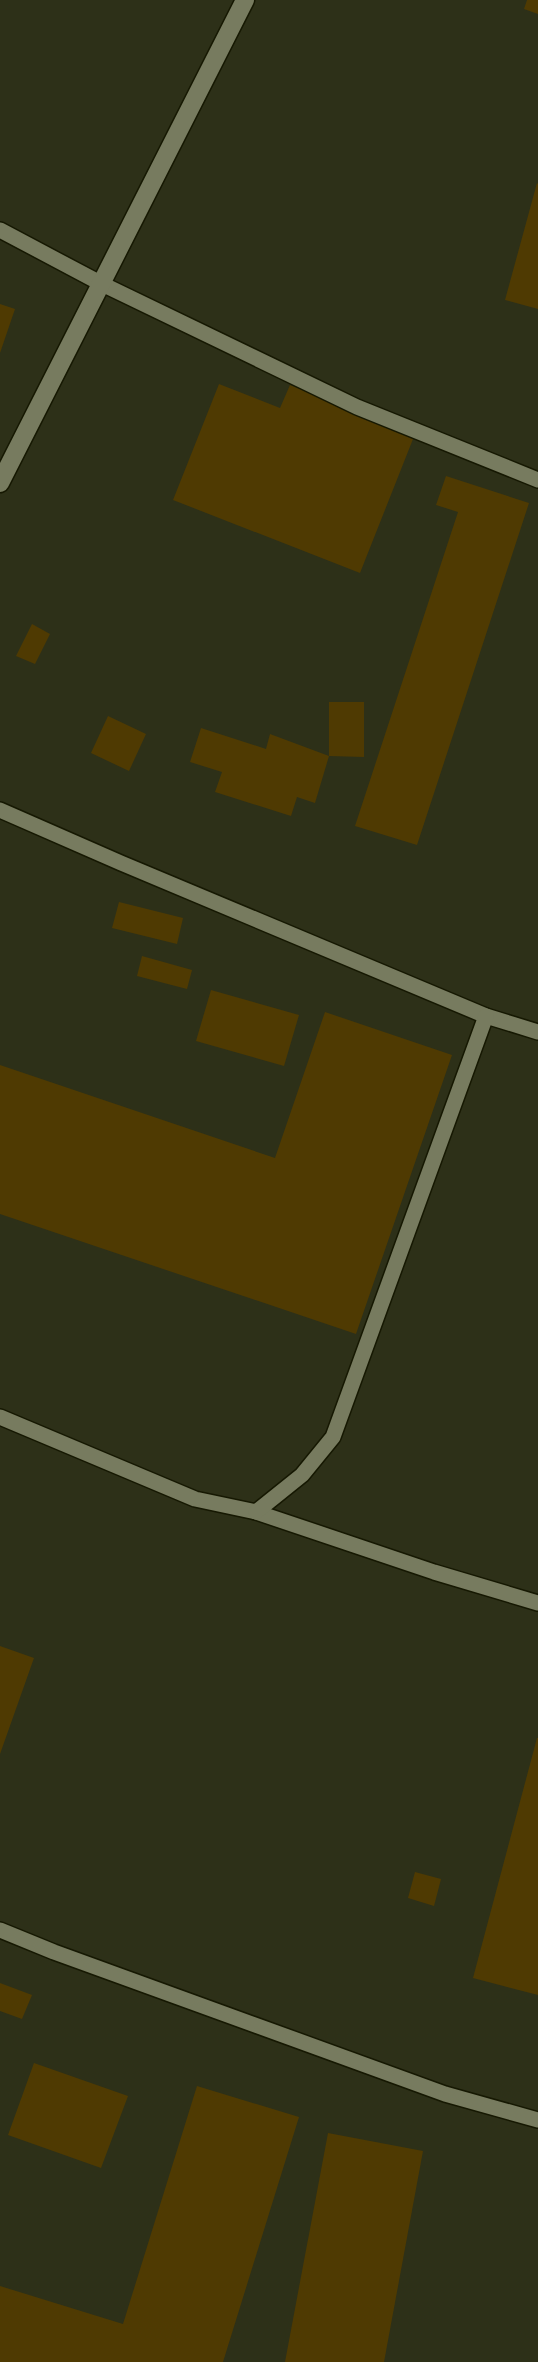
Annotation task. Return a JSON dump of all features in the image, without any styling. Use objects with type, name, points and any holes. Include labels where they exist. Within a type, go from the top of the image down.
[{"type":"street","points":[[0,483],[245,0]]},
{"type":"lane","points":[[0,230],[102,284],[357,407],[538,480]]},
{"type":"lane","points":[[0,810],[486,1016],[538,1032]]},
{"type":"lane","points":[[256,1512],[302,1475],[333,1437],[486,1016]]},
{"type":"lane","points":[[0,1417],[195,1499],[256,1512],[434,1572],[538,1603]]},
{"type":"lane","points":[[0,1930],[54,1952],[445,2094],[538,2120]]},
{"type":"building","points":[[527,0],[538,0],[538,14],[524,9]]},
{"type":"building","points":[[538,184],[538,309],[505,300]]},
{"type":"building","points":[[0,304],[15,309],[0,353]]},
{"type":"building","points":[[219,384],[280,408],[290,385],[415,434],[360,573],[173,500]]},
{"type":"building","points":[[446,476],[529,503],[417,845],[355,826],[458,512],[436,505]]},
{"type":"building","points":[[32,624],[50,634],[35,664],[16,656]]},
{"type":"building","points":[[329,702],[364,702],[364,757],[329,756]]},
{"type":"building","points":[[108,716],[146,734],[129,771],[91,753]]},
{"type":"building","points":[[201,728],[266,749],[270,734],[329,756],[315,803],[297,797],[291,816],[215,792],[222,772],[190,762]]},
{"type":"building","points":[[119,902],[183,918],[177,944],[112,928]]},
{"type":"building","points":[[142,956],[192,970],[187,989],[137,976]]},
{"type":"building","points":[[211,990],[299,1015],[284,1066],[196,1041]]},
{"type":"building","points":[[325,1012],[452,1055],[356,1334],[0,1214],[0,1065],[275,1158]]},
{"type":"building","points":[[0,1646],[34,1658],[0,1754]]},
{"type":"building","points":[[538,1738],[538,1995],[473,1978]]},
{"type":"building","points":[[415,1872],[441,1879],[434,1906],[408,1898]]},
{"type":"building","points":[[0,1983],[32,1995],[22,2019],[0,2011]]},
{"type":"building","points":[[34,2063],[128,2096],[101,2168],[8,2135]]},
{"type":"building","points":[[197,2086],[299,2117],[223,2362],[0,2362],[0,2286],[123,2324]]},
{"type":"building","points":[[328,2133],[423,2151],[384,2362],[285,2362]]}]
